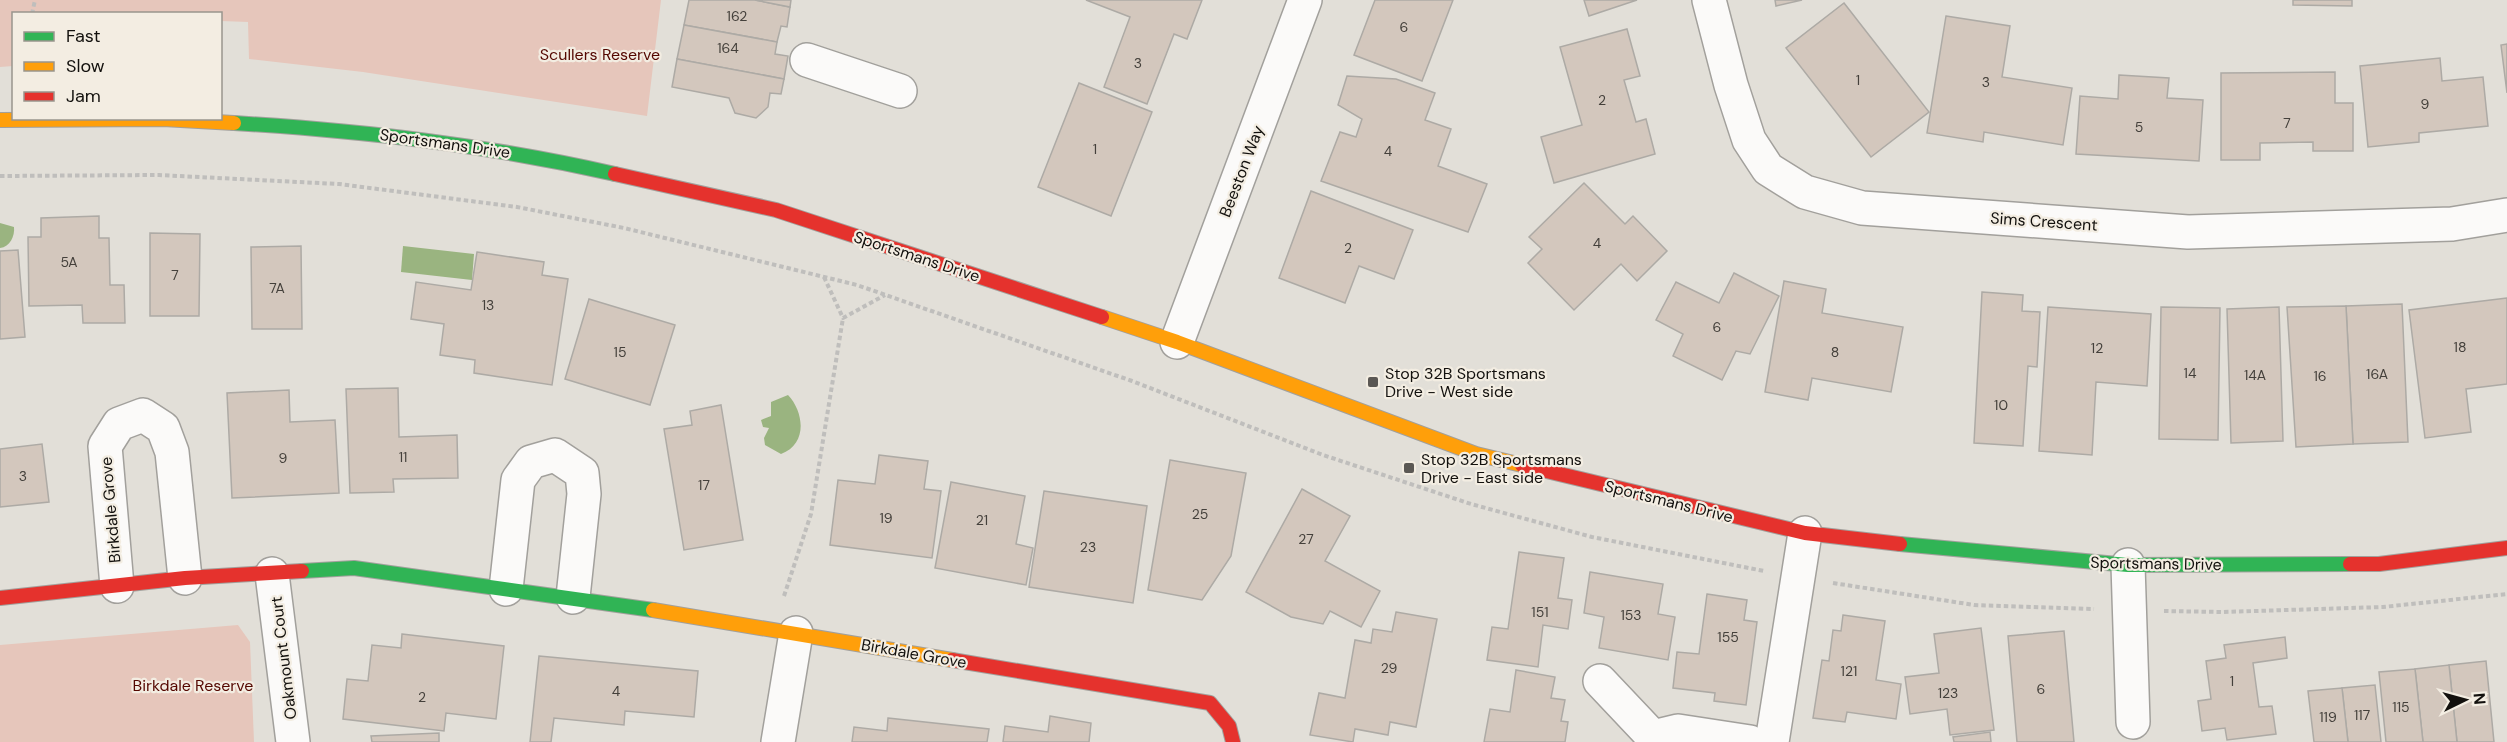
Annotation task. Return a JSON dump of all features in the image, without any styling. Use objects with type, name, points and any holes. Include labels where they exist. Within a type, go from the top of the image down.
[{"type":"street","name":"Beeston Way","points":[[1177,342],[1305,0]]},
{"type":"street","name":"Sims Crescent","points":[[1709,0],[1731,85],[1749,140],[1768,169],[1805,192],[1862,208],[2188,232],[2452,224],[2507,215]]},
{"type":"street","points":[[807,60],[900,91]]},
{"type":"street","name":"Sportsmans Drive","points":[[0,120],[163,120],[358,131],[528,154],[776,210],[1177,342],[1476,454],[1805,533],[1960,551],[2128,565],[2379,564],[2507,548]]},
{"type":"street","name":"Birkdale Grove","points":[[117,586],[105,446],[118,424],[143,415],[163,428],[172,452],[185,578]]},
{"type":"street","points":[[506,589],[518,480],[531,462],[555,455],[582,473],[584,494],[573,597]]},
{"type":"street","points":[[1772,742],[1805,533]]},
{"type":"street","points":[[2128,565],[2133,722]]},
{"type":"street","name":"Birkdale Grove","points":[[0,598],[185,578],[354,568],[573,597],[1210,704],[1228,726],[1233,742]]},
{"type":"street","name":"Oakmount Court","points":[[272,574],[293,742]]},
{"type":"street","points":[[778,742],[796,633]]},
{"type":"street","points":[[1600,681],[1652,740],[1678,732],[1750,742]]},
{"type":"path","points":[[0,176],[159,175],[339,184],[517,207],[624,228],[824,277],[885,295],[1132,381]]},
{"type":"path","points":[[796,633],[784,597],[811,514],[843,318],[824,277]]},
{"type":"path","points":[[843,318],[885,295]]},
{"type":"green space","name":"Scullers Reserve","points":[[0,0],[661,0],[647,116],[363,72],[249,59],[248,22],[222,21],[222,12],[12,12],[12,66],[0,67]]},
{"type":"green space","name":"Birkdale Reserve","points":[[238,625],[250,642],[254,742],[0,742],[0,645]]},
{"type":"shaded area","points":[[0,223],[14,227],[14,230],[9,243],[0,248]]},
{"type":"shaded area","points":[[403,246],[474,254],[472,280],[401,272]]},
{"type":"shaded area","points":[[788,395],[798,411],[801,428],[795,444],[781,454],[765,445],[764,438],[769,428],[763,427],[761,420],[771,416],[771,402]]},
{"type":"building","points":[[689,0],[755,0],[790,7],[787,27],[781,26],[777,42],[684,25]]},
{"type":"building","points":[[755,0],[791,0],[790,7]]},
{"type":"building","points":[[1086,0],[1202,0],[1187,39],[1174,34],[1147,104],[1104,87],[1130,17]]},
{"type":"building","points":[[1375,0],[1453,0],[1422,81],[1354,55]]},
{"type":"building","points":[[1584,0],[1637,0],[1589,16]]},
{"type":"building","points":[[1775,0],[1802,0],[1776,6]]},
{"type":"building","points":[[2293,0],[2352,0],[2352,6],[2293,5]]},
{"type":"building","points":[[1844,3],[1929,112],[1871,157],[1786,48]]},
{"type":"building","points":[[1946,16],[2010,26],[2002,77],[2072,88],[2063,145],[1984,132],[1983,142],[1927,133]]},
{"type":"building","points":[[684,25],[777,42],[775,54],[788,56],[784,79],[677,59]]},
{"type":"building","points":[[1627,29],[1640,76],[1624,80],[1636,122],[1646,119],[1655,154],[1554,183],[1541,137],[1582,125],[1560,47]]},
{"type":"building","points":[[2507,44],[2507,93],[2501,45]]},
{"type":"building","points":[[2440,58],[2442,81],[2483,77],[2488,126],[2419,133],[2419,142],[2368,147],[2360,66]]},
{"type":"building","points":[[677,59],[784,79],[781,94],[770,93],[768,107],[756,118],[735,113],[729,98],[672,87]]},
{"type":"building","points":[[2335,72],[2335,103],[2353,103],[2353,151],[2313,151],[2313,142],[2260,143],[2260,160],[2221,160],[2221,73]]},
{"type":"building","points":[[2119,75],[2169,78],[2167,98],[2203,100],[2199,161],[2076,154],[2080,96],[2118,99]]},
{"type":"building","points":[[1347,76],[1396,79],[1435,93],[1425,120],[1451,129],[1438,166],[1487,184],[1468,232],[1321,181],[1340,132],[1356,137],[1362,119],[1338,105]]},
{"type":"building","points":[[1079,83],[1152,112],[1111,216],[1038,187]]},
{"type":"building","points":[[1584,183],[1625,224],[1633,216],[1667,251],[1637,281],[1621,264],[1574,310],[1528,263],[1542,249],[1529,237]]},
{"type":"building","points":[[1311,191],[1413,230],[1394,279],[1359,266],[1345,303],[1279,278]]},
{"type":"building","points":[[99,216],[99,238],[109,238],[110,285],[124,285],[125,323],[83,323],[82,305],[29,306],[28,237],[41,237],[41,218]]},
{"type":"building","points":[[150,233],[200,234],[199,316],[150,316]]},
{"type":"building","points":[[301,246],[302,329],[252,329],[251,247]]},
{"type":"building","points":[[18,250],[25,337],[0,339],[0,251]]},
{"type":"building","points":[[477,252],[544,262],[542,275],[568,279],[552,385],[474,373],[475,360],[440,355],[444,324],[411,319],[416,282],[471,290]]},
{"type":"building","points":[[1734,273],[1779,296],[1750,354],[1736,351],[1722,380],[1673,356],[1683,334],[1656,320],[1676,282],[1719,303]]},
{"type":"building","points":[[1784,281],[1826,289],[1822,313],[1903,327],[1891,392],[1812,378],[1808,400],[1765,392]]},
{"type":"building","points":[[1982,292],[2023,295],[2022,311],[2040,312],[2037,367],[2028,366],[2023,446],[1974,443]]},
{"type":"building","points":[[2507,298],[2507,384],[2466,389],[2471,432],[2425,438],[2409,310]]},
{"type":"building","points":[[589,299],[675,325],[650,405],[565,379]]},
{"type":"building","points":[[2402,304],[2408,442],[2353,444],[2346,306]]},
{"type":"building","points":[[2346,306],[2353,444],[2296,447],[2287,307]]},
{"type":"building","points":[[2048,307],[2151,314],[2147,386],[2096,382],[2092,455],[2039,451]]},
{"type":"building","points":[[2161,307],[2220,308],[2218,440],[2159,439]]},
{"type":"building","points":[[2279,307],[2283,441],[2231,443],[2227,309]]},
{"type":"building","points":[[398,388],[399,437],[457,435],[458,478],[393,479],[394,492],[350,493],[346,389]]},
{"type":"building","points":[[289,390],[290,422],[335,420],[339,493],[232,498],[227,393]]},
{"type":"building","points":[[721,405],[743,540],[684,550],[664,429],[692,425],[690,411]]},
{"type":"building","points":[[42,444],[49,502],[0,507],[0,449]]},
{"type":"building","points":[[879,455],[928,461],[924,489],[941,491],[932,558],[830,545],[838,480],[875,484]]},
{"type":"building","points":[[1170,460],[1246,473],[1231,556],[1202,600],[1148,590]]},
{"type":"building","points":[[951,482],[1025,496],[1016,544],[1033,548],[1026,585],[935,568]]},
{"type":"building","points":[[1302,489],[1350,516],[1325,561],[1380,591],[1361,627],[1330,611],[1323,624],[1291,617],[1246,592]]},
{"type":"building","points":[[1044,491],[1147,506],[1133,603],[1029,587]]},
{"type":"building","points":[[1519,552],[1564,558],[1558,598],[1572,600],[1568,629],[1543,625],[1538,667],[1487,660],[1492,627],[1508,629]]},
{"type":"building","points":[[1590,572],[1663,584],[1658,614],[1675,617],[1668,660],[1599,648],[1604,617],[1584,613]]},
{"type":"building","points":[[1707,594],[1747,600],[1744,620],[1757,622],[1746,705],[1714,701],[1715,693],[1673,688],[1677,652],[1699,654]]},
{"type":"building","points":[[1396,612],[1437,619],[1416,727],[1390,722],[1388,735],[1355,729],[1353,742],[1310,735],[1319,693],[1345,698],[1355,640],[1371,643],[1373,629],[1392,632]]},
{"type":"building","points":[[1843,615],[1885,621],[1876,680],[1901,684],[1896,719],[1847,712],[1845,722],[1813,718],[1822,660],[1829,661],[1833,630],[1841,631]]},
{"type":"building","points":[[1981,628],[1994,730],[1950,735],[1947,709],[1910,714],[1905,677],[1939,673],[1934,634]]},
{"type":"building","points":[[2064,631],[2074,742],[2017,742],[2008,636]]},
{"type":"building","points":[[402,634],[504,646],[496,719],[446,713],[444,731],[343,719],[347,679],[368,681],[372,645],[401,648]]},
{"type":"building","points":[[2285,637],[2287,658],[2253,663],[2259,707],[2272,706],[2276,734],[2227,740],[2225,728],[2202,731],[2198,701],[2211,699],[2206,661],[2226,658],[2224,645]]},
{"type":"building","points":[[539,656],[698,671],[694,717],[625,711],[624,725],[554,718],[551,742],[530,742]]},
{"type":"building","points":[[2486,661],[2494,742],[2457,742],[2449,665]]},
{"type":"building","points":[[2449,665],[2457,742],[2423,742],[2415,669]]},
{"type":"building","points":[[2415,669],[2423,742],[2386,742],[2379,672]]},
{"type":"building","points":[[1516,670],[1555,677],[1551,698],[1565,700],[1561,721],[1568,722],[1565,742],[1484,742],[1490,709],[1510,712]]},
{"type":"building","points":[[2375,685],[2381,742],[2348,742],[2342,688]]},
{"type":"building","points":[[2342,688],[2348,742],[2314,742],[2308,691]]},
{"type":"building","points":[[1050,716],[1091,723],[1089,742],[1003,742],[1005,726],[1048,732]]},
{"type":"building","points":[[888,718],[989,729],[987,742],[852,742],[854,727],[887,731]]},
{"type":"building","points":[[1990,732],[1991,742],[1954,742],[1953,737]]},
{"type":"building","points":[[439,733],[439,742],[372,742],[371,736]]},
{"type":"traffic: fast","points":[[234,123],[331,130],[473,147],[615,174]]},
{"type":"traffic: fast","points":[[1900,544],[2128,565],[2350,564]]},
{"type":"traffic: fast","points":[[302,571],[354,568],[653,610]]},
{"type":"traffic: slow","points":[[0,120],[12,120]]},
{"type":"traffic: slow","points":[[181,120],[234,123]]},
{"type":"traffic: slow","points":[[1102,317],[1177,342],[1476,454],[1522,465]]},
{"type":"traffic: slow","points":[[653,610],[952,660]]},
{"type":"traffic: jam","points":[[615,174],[776,210],[1102,317]]},
{"type":"traffic: jam","points":[[1522,465],[1805,533],[1900,544]]},
{"type":"traffic: jam","points":[[2350,564],[2379,564],[2507,548]]},
{"type":"traffic: jam","points":[[0,598],[185,578],[302,571]]},
{"type":"traffic: jam","points":[[952,660],[1210,703],[1229,726],[1233,742]]},
{"type":"place","name":"Stop 32B Sportsmans Drive - West side","points":[[1373,382]]},
{"type":"place","name":"Stop 32B Sportsmans Drive - East side","points":[[1409,468]]}]
